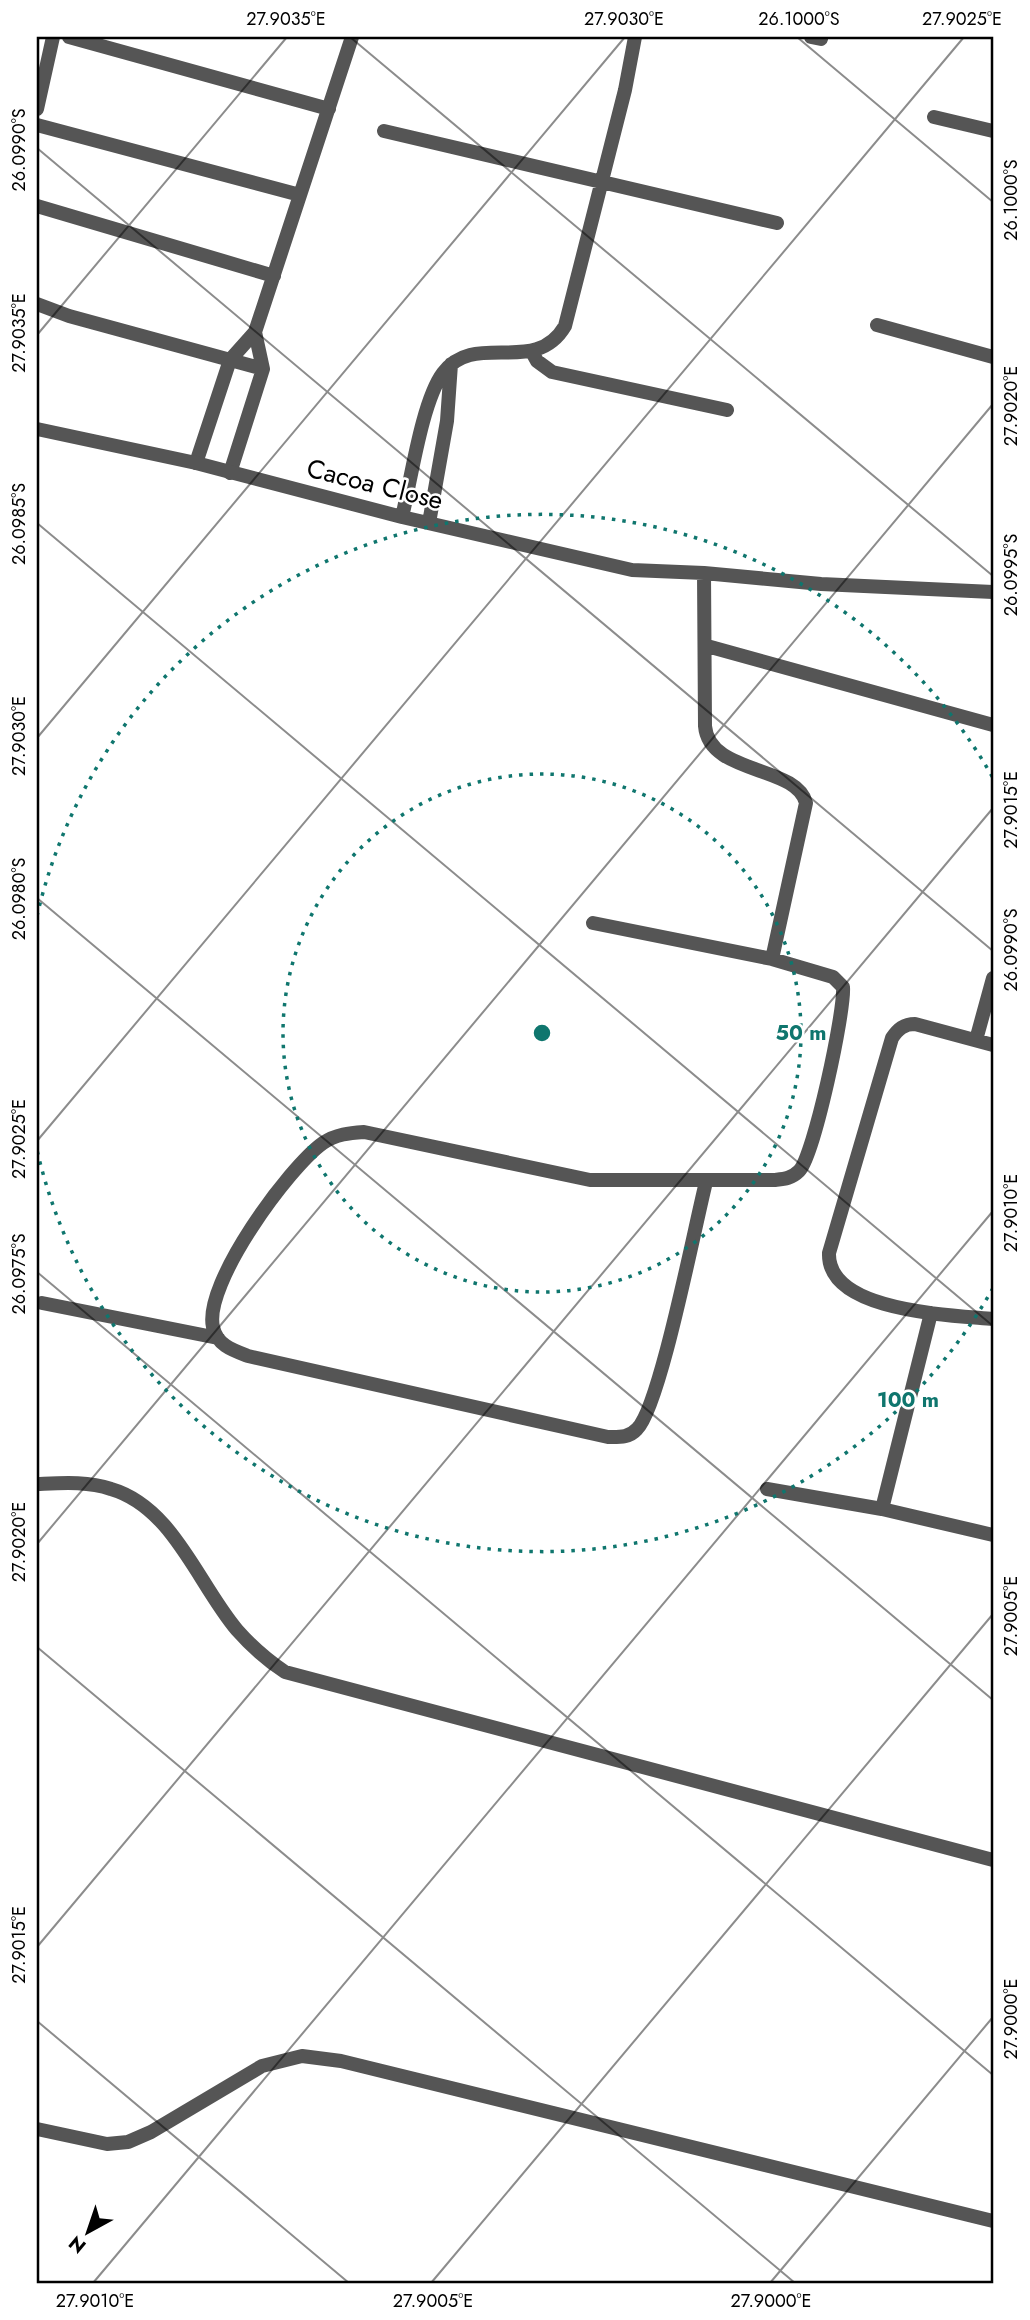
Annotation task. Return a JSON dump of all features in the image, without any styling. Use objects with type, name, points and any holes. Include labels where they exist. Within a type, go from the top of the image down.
[{"type":"street","points":[[37,109],[53,37]]},
{"type":"street","points":[[69,37],[329,109]]},
{"type":"street","points":[[196,463],[230,360],[255,332],[352,37]]},
{"type":"street","points":[[402,517],[429,405],[435,387],[451,364],[466,355],[532,352],[551,344],[565,326],[625,90],[635,37]]},
{"type":"street","points":[[934,117],[993,131]]},
{"type":"street","points":[[37,125],[300,195]]},
{"type":"street","points":[[384,131],[778,223]]},
{"type":"street","points":[[37,206],[274,276]]},
{"type":"street","points":[[37,304],[69,317],[263,369]]},
{"type":"street","points":[[877,325],[993,357]]},
{"type":"street","points":[[230,473],[263,369],[255,332]]},
{"type":"street","points":[[532,352],[537,361],[552,372],[727,410]]},
{"type":"street","points":[[429,523],[449,409],[451,364]]},
{"type":"street","name":"Cacoa Close","points":[[37,429],[196,463],[402,517],[607,566],[821,584],[993,592]]},
{"type":"street","points":[[704,573],[707,646],[705,726],[708,740],[724,756],[795,788],[806,803],[772,959]]},
{"type":"street","points":[[707,646],[993,725]]},
{"type":"street","points":[[593,923],[772,959],[833,977],[843,987],[812,1146],[799,1171],[790,1178],[706,1182],[590,1180],[364,1132],[342,1134],[325,1142],[289,1175],[237,1251],[214,1308],[212,1325],[218,1338],[230,1349],[248,1356],[608,1437],[628,1436],[638,1429],[654,1395],[706,1182]]},
{"type":"street","points":[[976,1040],[993,978]]},
{"type":"street","points":[[993,1045],[915,1024],[907,1024],[898,1030],[892,1038],[829,1254],[831,1274],[846,1288],[875,1301],[931,1313],[993,1319]]},
{"type":"street","points":[[42,1303],[218,1338]]},
{"type":"street","points":[[882,1509],[931,1313]]},
{"type":"street","points":[[37,1485],[77,1483],[112,1489],[138,1501],[158,1517],[236,1628],[263,1657],[285,1672],[993,1860]]},
{"type":"street","points":[[767,1489],[882,1509],[993,1535]]},
{"type":"street","points":[[37,2129],[107,2144],[128,2142],[150,2132],[262,2066],[302,2056],[341,2061],[993,2221]]}]
